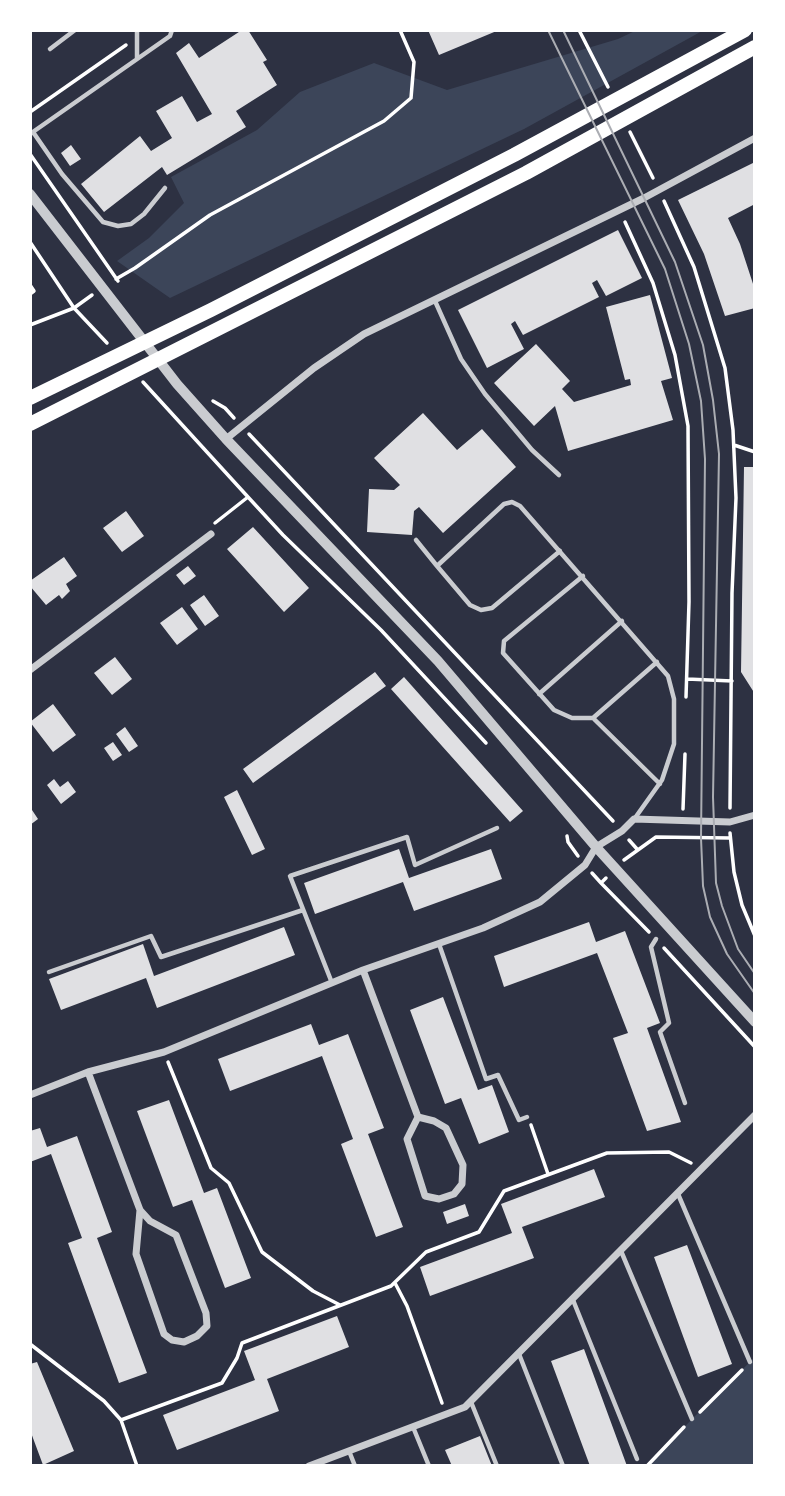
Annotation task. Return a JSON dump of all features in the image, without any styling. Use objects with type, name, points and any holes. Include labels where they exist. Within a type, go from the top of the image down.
[{"type":"highway","points":[[30,398],[211,310],[502,162],[745,30]]},
{"type":"highway","points":[[30,424],[526,173],[755,47]]},
{"type":"street","points":[[226,439],[243,428],[314,368],[364,334],[660,190],[755,138]]},
{"type":"street","points":[[30,194],[177,384],[438,661],[596,847],[755,1022]]},
{"type":"street","points":[[30,670],[211,534]]},
{"type":"street","points":[[30,1095],[88,1072],[164,1052],[363,970],[483,928],[540,902],[585,864],[596,847],[622,831],[634,819],[730,822],[755,816]]},
{"type":"street","points":[[363,970],[418,1117],[407,1139],[418,1180],[425,1196],[439,1199],[454,1194],[462,1184],[463,1165],[446,1128],[434,1121],[418,1117]]},
{"type":"street","points":[[88,1072],[140,1210],[150,1221],[176,1235],[206,1313],[206,1326],[197,1336],[184,1342],[172,1340],[164,1334],[136,1254],[140,1210]]},
{"type":"street","points":[[309,1466],[465,1408],[755,1115]]},
{"type":"lane","points":[[50,49],[75,30]]},
{"type":"lane","points":[[137,30],[137,59]]},
{"type":"lane","points":[[165,188],[144,214],[131,224],[118,226],[103,222],[61,174],[31,133],[178,30]]},
{"type":"lane","points":[[434,300],[461,359],[485,394],[532,450],[559,475]]},
{"type":"lane","points":[[437,566],[504,504],[512,502],[520,506],[583,576],[668,676],[674,699],[674,744],[660,784],[634,819]]},
{"type":"lane","points":[[416,540],[470,605],[481,610],[492,608],[560,551]]},
{"type":"lane","points":[[583,576],[504,641],[503,653],[554,710],[572,718],[593,718],[657,662]]},
{"type":"lane","points":[[540,694],[622,621]]},
{"type":"lane","points":[[593,718],[660,784]]},
{"type":"lane","points":[[332,983],[290,876],[407,837],[415,865],[497,828]]},
{"type":"lane","points":[[49,972],[151,936],[161,957],[303,910]]},
{"type":"lane","points":[[656,939],[651,947],[669,1023],[660,1032],[685,1103]]},
{"type":"lane","points":[[439,943],[486,1079],[498,1075],[519,1121],[527,1117]]},
{"type":"lane","points":[[677,1193],[750,1362]]},
{"type":"lane","points":[[621,1250],[692,1419]]},
{"type":"lane","points":[[572,1299],[638,1460]]},
{"type":"lane","points":[[519,1353],[563,1466]]},
{"type":"lane","points":[[471,1402],[497,1466]]},
{"type":"lane","points":[[413,1427],[429,1466]]},
{"type":"lane","points":[[349,1451],[355,1466]]},
{"type":"path","points":[[30,326],[74,308],[210,215],[384,121],[411,98],[414,62],[400,30]]},
{"type":"path","points":[[579,30],[605,82]]},
{"type":"path","points":[[30,112],[137,37]]},
{"type":"path","points":[[636,143],[694,267],[725,368],[734,445],[736,498],[732,593],[730,838],[741,905],[755,936]]},
{"type":"path","points":[[30,154],[117,278],[121,289]]},
{"type":"path","points":[[619,210],[653,283],[675,355],[688,426],[690,538],[686,701]]},
{"type":"path","points":[[30,242],[74,308]]},
{"type":"path","points":[[30,285],[34,291],[30,294]]},
{"type":"path","points":[[204,396],[225,408],[637,849]]},
{"type":"path","points":[[158,398],[248,497],[318,570],[381,630],[488,745]]},
{"type":"path","points":[[734,445],[755,452]]},
{"type":"path","points":[[211,534],[216,522],[248,497]]},
{"type":"path","points":[[687,679],[732,681]]},
{"type":"path","points":[[682,838],[685,751]]},
{"type":"path","points":[[567,834],[568,842],[601,883],[755,1047]]},
{"type":"path","points":[[601,883],[637,849],[656,838],[730,838]]},
{"type":"path","points":[[164,1052],[211,1168],[229,1183],[262,1252],[313,1291],[340,1305]]},
{"type":"path","points":[[527,1117],[548,1174]]},
{"type":"path","points":[[121,1420],[222,1383],[237,1358],[242,1343],[395,1283],[410,1265],[426,1252],[479,1232],[503,1191],[607,1153],[669,1152],[700,1170]]},
{"type":"path","points":[[395,1283],[411,1317],[446,1415]]},
{"type":"path","points":[[30,1344],[104,1401],[121,1420],[137,1466]]},
{"type":"shaded area","points":[[637,30],[704,30],[524,129],[170,298],[117,261],[149,238],[184,203],[171,177],[257,130],[300,92],[374,63],[447,90],[618,39]]},
{"type":"shaded area","points":[[755,1357],[755,1466],[647,1466],[692,1419]]},
{"type":"building","points":[[242,30],[248,30],[267,60],[263,62],[277,85],[236,111],[246,127],[167,175],[162,167],[104,212],[81,184],[140,136],[151,151],[172,138],[156,111],[182,96],[197,122],[212,114],[176,53],[189,43],[199,58]]},
{"type":"building","points":[[428,30],[499,30],[439,55]]},
{"type":"building","points":[[71,145],[81,159],[70,166],[61,153]]},
{"type":"building","points":[[755,162],[755,204],[728,218],[740,244],[755,290],[755,308],[725,316],[704,254],[678,200]]},
{"type":"building","points":[[618,230],[642,278],[606,296],[597,280],[592,283],[599,297],[523,335],[515,321],[511,324],[524,349],[487,368],[458,310]]},
{"type":"building","points":[[650,295],[672,378],[661,381],[673,420],[568,451],[555,406],[534,426],[494,383],[536,344],[570,381],[562,389],[574,402],[631,385],[630,379],[625,380],[606,307]]},
{"type":"building","points":[[423,413],[457,450],[482,429],[516,467],[443,533],[419,507],[414,511],[412,535],[367,532],[369,489],[394,490],[400,485],[374,458]]},
{"type":"building","points":[[744,467],[755,467],[755,694],[741,672]]},
{"type":"building","points":[[126,511],[144,536],[122,552],[103,528]]},
{"type":"building","points":[[253,527],[309,588],[284,612],[227,549]]},
{"type":"building","points":[[64,557],[77,576],[66,584],[70,591],[62,599],[59,595],[46,605],[30,586],[30,581]]},
{"type":"building","points":[[188,566],[196,576],[184,585],[176,575]]},
{"type":"building","points":[[204,595],[219,616],[205,626],[190,605]]},
{"type":"building","points":[[182,607],[198,629],[177,645],[160,623]]},
{"type":"building","points":[[115,657],[132,679],[112,695],[94,673]]},
{"type":"building","points":[[375,672],[386,686],[253,783],[243,769]]},
{"type":"building","points":[[404,677],[523,811],[510,822],[391,689]]},
{"type":"building","points":[[53,704],[76,735],[53,752],[30,722]]},
{"type":"building","points":[[125,727],[138,746],[129,752],[116,734]]},
{"type":"building","points":[[113,742],[122,755],[113,761],[104,748]]},
{"type":"building","points":[[54,779],[60,787],[68,781],[76,792],[61,804],[47,785]]},
{"type":"building","points":[[237,790],[265,849],[252,855],[224,797]]},
{"type":"building","points":[[32,810],[38,819],[30,825],[30,812]]},
{"type":"building","points":[[399,849],[409,878],[491,849],[502,879],[414,911],[403,882],[315,914],[304,883]]},
{"type":"building","points":[[589,922],[596,942],[625,931],[660,1023],[647,1028],[681,1122],[647,1131],[613,1038],[628,1033],[597,953],[504,987],[494,956]]},
{"type":"building","points":[[284,927],[295,955],[157,1008],[146,978],[61,1010],[49,979],[143,944],[154,976]]},
{"type":"building","points":[[443,997],[478,1090],[492,1085],[509,1132],[479,1144],[461,1098],[445,1104],[410,1010]]},
{"type":"building","points":[[311,1024],[319,1045],[348,1034],[384,1128],[368,1134],[403,1227],[376,1237],[341,1144],[353,1139],[322,1056],[230,1091],[218,1059]]},
{"type":"building","points":[[169,1100],[204,1193],[217,1188],[251,1278],[225,1288],[192,1200],[173,1207],[137,1111]]},
{"type":"building","points":[[40,1128],[47,1147],[77,1136],[112,1232],[97,1238],[147,1373],[119,1383],[68,1243],[82,1238],[51,1154],[30,1162],[30,1131]]},
{"type":"building","points":[[594,1169],[605,1197],[522,1227],[534,1258],[430,1296],[420,1267],[512,1233],[501,1204]]},
{"type":"building","points":[[465,1204],[469,1216],[447,1224],[443,1212]]},
{"type":"building","points":[[687,1245],[732,1364],[698,1377],[654,1257]]},
{"type":"building","points":[[337,1316],[349,1347],[267,1379],[279,1411],[177,1450],[163,1415],[255,1380],[244,1351]]},
{"type":"building","points":[[584,1349],[627,1466],[590,1466],[551,1361]]},
{"type":"building","points":[[37,1362],[74,1451],[43,1465],[30,1430],[30,1364]]},
{"type":"building","points":[[480,1436],[492,1466],[452,1466],[445,1450]]},
{"type":"tram line","points":[[548,30],[665,269],[689,344],[701,401],[705,459],[701,838],[703,886],[710,917],[727,954],[755,994]]},
{"type":"tram line","points":[[563,30],[675,262],[703,345],[719,454],[713,797],[716,883],[738,949],[755,974]]}]
